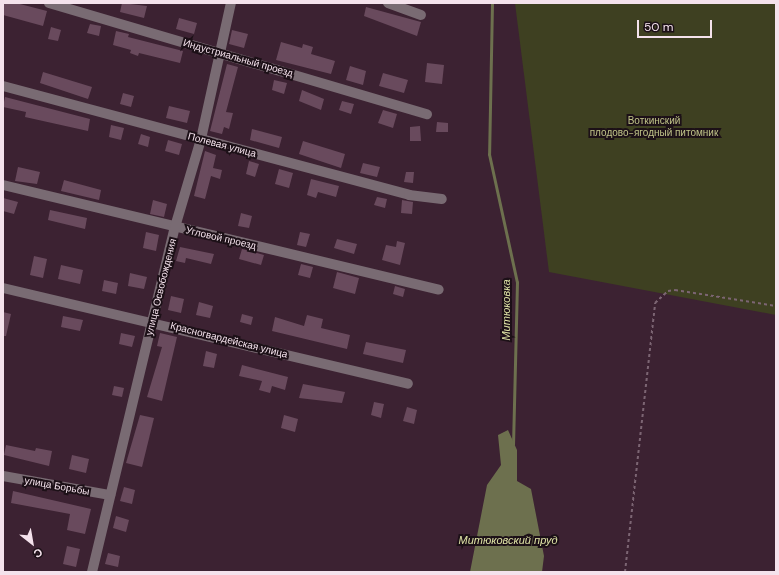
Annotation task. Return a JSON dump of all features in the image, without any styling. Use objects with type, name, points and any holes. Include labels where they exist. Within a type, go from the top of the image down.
[{"type":"street","name":"Индустриальный проезд","points":[[49,3],[427,114]]},
{"type":"street","name":"улица Освобождения","points":[[92,572],[175,228],[201,140],[218,52],[231,3]]},
{"type":"street","points":[[388,3],[421,15]]},
{"type":"street","name":"Полевая улица","points":[[3,86],[409,195],[442,199]]},
{"type":"street","name":"Угловой проезд","points":[[3,185],[175,228],[439,290]]},
{"type":"street","name":"Красногвардейская улица","points":[[3,288],[152,321],[408,384]]},
{"type":"street","name":"улица Борьбы","points":[[3,476],[110,495]]},
{"type":"path","points":[[624,572],[655,303],[668,291],[675,290],[776,306]]},
{"type":"green space","name":"Воткинский плодово-ягодный питомник","points":[[515,3],[776,3],[776,315],[549,272]]},
{"type":"water","name":"Митюковский пруд","points":[[508,430],[517,450],[517,481],[531,489],[544,556],[542,572],[470,572],[487,485],[501,465],[498,435]]},
{"type":"building","points":[[3,3],[16,3],[47,11],[43,26],[3,15]]},
{"type":"building","points":[[122,3],[147,6],[144,18],[120,12]]},
{"type":"building","points":[[366,7],[421,22],[417,36],[364,16]]},
{"type":"building","points":[[179,18],[197,23],[194,34],[176,29]]},
{"type":"building","points":[[90,24],[101,26],[99,36],[87,33]]},
{"type":"building","points":[[51,27],[61,30],[58,41],[48,39]]},
{"type":"building","points":[[232,30],[248,34],[244,48],[229,44]]},
{"type":"building","points":[[116,31],[129,34],[128,37],[183,51],[180,63],[139,53],[138,56],[130,53],[131,50],[113,45]]},
{"type":"building","points":[[281,42],[302,48],[303,44],[313,47],[311,54],[335,61],[331,74],[276,60]]},
{"type":"building","points":[[427,63],[444,65],[442,84],[425,82]]},
{"type":"building","points":[[227,64],[238,67],[226,112],[233,113],[229,129],[224,127],[222,134],[210,131]]},
{"type":"building","points":[[350,66],[366,71],[363,85],[346,80]]},
{"type":"building","points":[[43,72],[92,87],[88,99],[40,83]]},
{"type":"building","points":[[383,73],[408,80],[404,93],[379,86]]},
{"type":"building","points":[[274,80],[287,83],[284,94],[272,90]]},
{"type":"building","points":[[302,90],[324,99],[321,110],[299,101]]},
{"type":"building","points":[[123,93],[134,96],[131,107],[120,104]]},
{"type":"building","points":[[5,97],[90,119],[88,131],[25,117],[26,112],[3,107]]},
{"type":"building","points":[[342,101],[354,104],[351,114],[339,110]]},
{"type":"building","points":[[169,106],[190,111],[187,123],[166,118]]},
{"type":"building","points":[[383,110],[397,114],[393,128],[378,123]]},
{"type":"building","points":[[437,122],[448,123],[448,132],[436,132]]},
{"type":"building","points":[[111,125],[124,128],[121,140],[109,137]]},
{"type":"building","points":[[420,126],[421,141],[410,141],[410,127]]},
{"type":"building","points":[[252,129],[282,137],[279,148],[250,140]]},
{"type":"building","points":[[141,134],[150,137],[148,147],[138,144]]},
{"type":"building","points":[[168,140],[182,144],[179,155],[165,151]]},
{"type":"building","points":[[303,141],[345,154],[341,168],[299,154]]},
{"type":"building","points":[[205,151],[216,155],[213,168],[222,170],[220,179],[211,176],[205,199],[194,196]]},
{"type":"building","points":[[249,161],[259,164],[255,177],[246,174]]},
{"type":"building","points":[[363,163],[380,167],[377,177],[360,173]]},
{"type":"building","points":[[18,167],[40,172],[37,184],[15,181]]},
{"type":"building","points":[[279,169],[293,173],[289,188],[275,184]]},
{"type":"building","points":[[406,172],[414,172],[413,183],[404,182]]},
{"type":"building","points":[[311,179],[339,186],[336,197],[318,192],[316,198],[307,195]]},
{"type":"building","points":[[64,180],[101,190],[99,200],[61,191]]},
{"type":"building","points":[[377,197],[387,199],[385,208],[374,205]]},
{"type":"building","points":[[3,198],[18,202],[14,214],[3,211]]},
{"type":"building","points":[[153,200],[167,204],[164,217],[150,214]]},
{"type":"building","points":[[402,200],[413,202],[412,214],[401,213]]},
{"type":"building","points":[[50,210],[87,218],[85,229],[48,220]]},
{"type":"building","points":[[241,213],[252,216],[249,228],[238,226]]},
{"type":"building","points":[[146,232],[159,235],[156,251],[143,248]]},
{"type":"building","points":[[300,232],[310,234],[306,247],[297,245]]},
{"type":"building","points":[[337,239],[357,244],[354,254],[334,248]]},
{"type":"building","points":[[397,241],[405,243],[400,265],[382,260],[386,245],[396,247]]},
{"type":"building","points":[[180,247],[214,254],[211,264],[186,258],[185,263],[176,261]]},
{"type":"building","points":[[242,249],[264,255],[261,265],[239,259]]},
{"type":"building","points":[[34,256],[47,259],[43,278],[30,275]]},
{"type":"building","points":[[301,264],[313,267],[310,278],[298,275]]},
{"type":"building","points":[[61,265],[83,270],[80,284],[58,279]]},
{"type":"building","points":[[337,272],[359,278],[355,294],[333,288]]},
{"type":"building","points":[[130,273],[147,277],[144,289],[128,286]]},
{"type":"building","points":[[104,280],[118,283],[116,294],[102,291]]},
{"type":"building","points":[[395,286],[405,289],[403,297],[393,294]]},
{"type":"building","points":[[171,296],[184,299],[181,313],[168,310]]},
{"type":"building","points":[[199,302],[213,306],[210,318],[196,315]]},
{"type":"building","points":[[3,312],[11,314],[6,336],[3,336]]},
{"type":"building","points":[[242,314],[253,317],[251,325],[240,322]]},
{"type":"building","points":[[307,315],[323,319],[321,328],[350,335],[347,349],[272,331],[275,317],[304,326]]},
{"type":"building","points":[[63,316],[83,320],[80,331],[61,327]]},
{"type":"building","points":[[121,333],[135,336],[132,347],[119,344]]},
{"type":"building","points":[[160,333],[177,337],[162,401],[147,397],[162,347],[157,346]]},
{"type":"building","points":[[366,342],[406,350],[403,363],[363,354]]},
{"type":"building","points":[[206,351],[217,354],[214,368],[203,366]]},
{"type":"building","points":[[242,365],[288,377],[285,390],[272,386],[270,393],[259,390],[262,381],[239,376]]},
{"type":"building","points":[[303,384],[345,392],[342,403],[299,398]]},
{"type":"building","points":[[114,386],[124,388],[122,397],[112,395]]},
{"type":"building","points":[[374,402],[384,404],[381,418],[371,415]]},
{"type":"building","points":[[407,407],[417,410],[414,424],[403,421]]},
{"type":"building","points":[[140,415],[154,418],[142,467],[126,463]]},
{"type":"building","points":[[284,415],[298,419],[295,432],[281,428]]},
{"type":"building","points":[[6,445],[35,451],[36,448],[52,451],[49,466],[4,455]]},
{"type":"building","points":[[72,455],[89,459],[86,473],[69,469]]},
{"type":"building","points":[[124,487],[135,490],[132,504],[120,501]]},
{"type":"building","points":[[13,491],[91,509],[85,534],[67,530],[70,514],[11,503]]},
{"type":"building","points":[[116,516],[129,520],[126,532],[113,528]]},
{"type":"building","points":[[67,546],[80,549],[76,567],[63,564]]},
{"type":"building","points":[[108,553],[120,556],[118,567],[105,564]]},
{"type":"waterway","name":"Митюковка","points":[[492,3],[489,154],[517,282],[513,444]]}]
